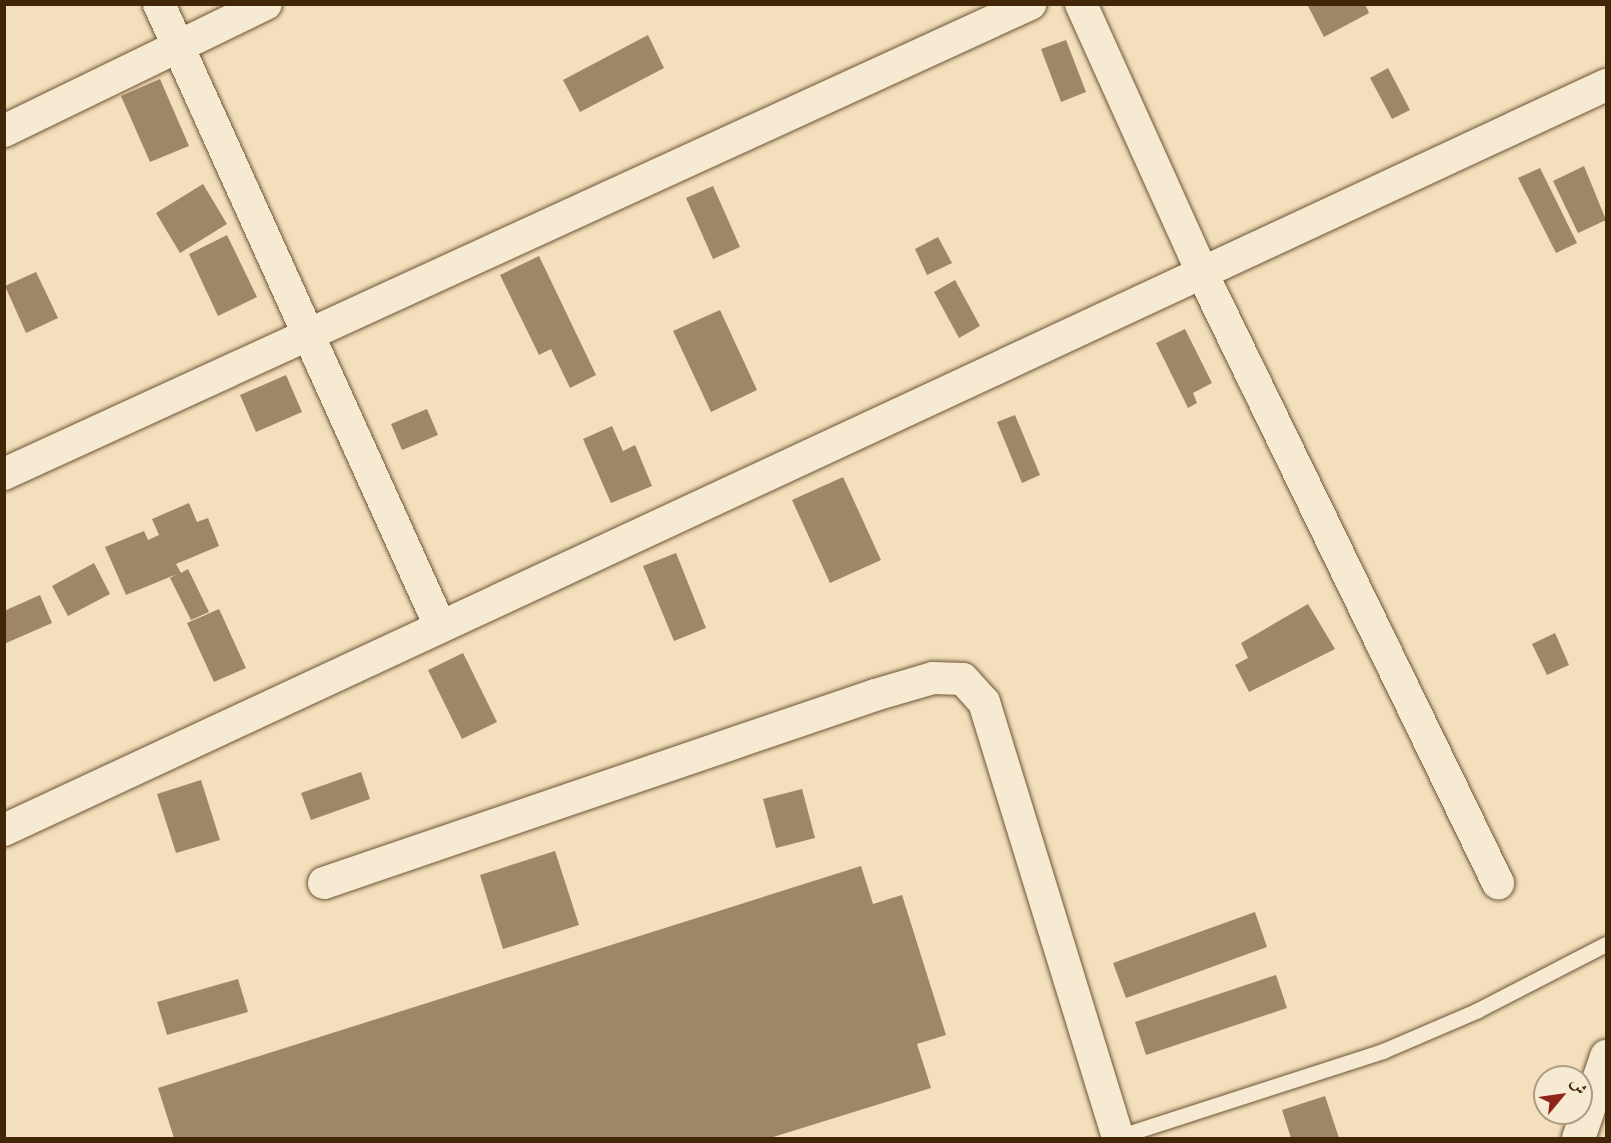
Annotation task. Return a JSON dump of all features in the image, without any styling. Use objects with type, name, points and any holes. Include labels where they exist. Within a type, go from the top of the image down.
[{"type":"main road","points":[[1578,1138],[1606,1056]]},
{"type":"street","points":[[159,4],[440,626]]},
{"type":"street","points":[[4,131],[266,4]]},
{"type":"street","points":[[4,474],[307,331],[1030,4]]},
{"type":"street","points":[[1081,4],[1204,277],[1498,883]]},
{"type":"street","points":[[4,830],[440,626],[1204,277],[1606,85]]},
{"type":"street","points":[[324,884],[876,695],[933,678],[963,679],[984,702],[1116,1138]]},
{"type":"lane","points":[[1116,1138],[1383,1051],[1478,1010],[1606,944]]},
{"type":"building","points":[[1307,4],[1365,4],[1369,13],[1324,37]]},
{"type":"building","points":[[648,35],[664,68],[580,112],[563,80]]},
{"type":"building","points":[[1066,40],[1086,92],[1061,102],[1041,49]]},
{"type":"building","points":[[1388,68],[1410,110],[1392,119],[1370,78]]},
{"type":"building","points":[[160,79],[189,146],[150,162],[121,96]]},
{"type":"building","points":[[1584,166],[1606,220],[1578,233],[1553,181]]},
{"type":"building","points":[[1540,168],[1577,243],[1556,253],[1518,178]]},
{"type":"building","points":[[203,184],[227,224],[180,253],[156,213]]},
{"type":"building","points":[[713,186],[740,247],[713,259],[686,198]]},
{"type":"building","points":[[227,235],[257,297],[218,316],[189,254]]},
{"type":"building","points":[[938,237],[952,263],[927,275],[915,249]]},
{"type":"building","points":[[539,256],[596,375],[570,388],[551,349],[539,355],[500,275]]},
{"type":"building","points":[[36,272],[58,318],[26,333],[5,286]]},
{"type":"building","points":[[955,280],[980,326],[959,338],[934,292]]},
{"type":"building","points":[[720,310],[757,390],[711,412],[673,331]]},
{"type":"building","points":[[1185,329],[1212,383],[1193,393],[1197,403],[1188,408],[1156,343]]},
{"type":"building","points":[[286,375],[302,412],[256,432],[240,395]]},
{"type":"building","points":[[427,409],[438,435],[402,450],[391,424]]},
{"type":"building","points":[[1015,415],[1040,475],[1022,483],[997,422]]},
{"type":"building","points":[[612,426],[623,451],[635,445],[652,486],[611,503],[583,439]]},
{"type":"building","points":[[843,477],[881,560],[830,583],[792,500]]},
{"type":"building","points":[[189,503],[197,522],[208,518],[219,546],[176,564],[181,573],[188,569],[209,612],[191,620],[170,578],[177,574],[126,595],[105,547],[144,531],[148,540],[159,535],[152,519]]},
{"type":"building","points":[[676,553],[706,628],[674,641],[643,566]]},
{"type":"building","points":[[94,563],[110,594],[68,616],[52,586]]},
{"type":"building","points":[[40,595],[52,623],[4,644],[4,611]]},
{"type":"building","points":[[1308,604],[1335,649],[1249,692],[1235,665],[1248,658],[1241,643]]},
{"type":"building","points":[[219,609],[246,668],[214,682],[187,623]]},
{"type":"building","points":[[1555,633],[1569,665],[1547,675],[1532,644]]},
{"type":"building","points":[[463,653],[497,722],[462,739],[428,670]]},
{"type":"building","points":[[361,772],[370,799],[311,820],[301,793]]},
{"type":"building","points":[[201,780],[220,840],[176,853],[157,794]]},
{"type":"building","points":[[802,789],[815,838],[776,848],[763,799]]},
{"type":"building","points":[[555,851],[579,925],[503,949],[480,875]]},
{"type":"building","points":[[861,866],[873,904],[902,895],[946,1035],[917,1044],[931,1088],[770,1138],[174,1138],[158,1088]]},
{"type":"building","points":[[1255,912],[1267,947],[1126,998],[1113,963]]},
{"type":"building","points":[[1276,975],[1287,1008],[1146,1055],[1135,1022]]},
{"type":"building","points":[[238,979],[248,1012],[167,1035],[157,1002]]},
{"type":"building","points":[[1325,1096],[1339,1138],[1291,1138],[1282,1110]]}]
